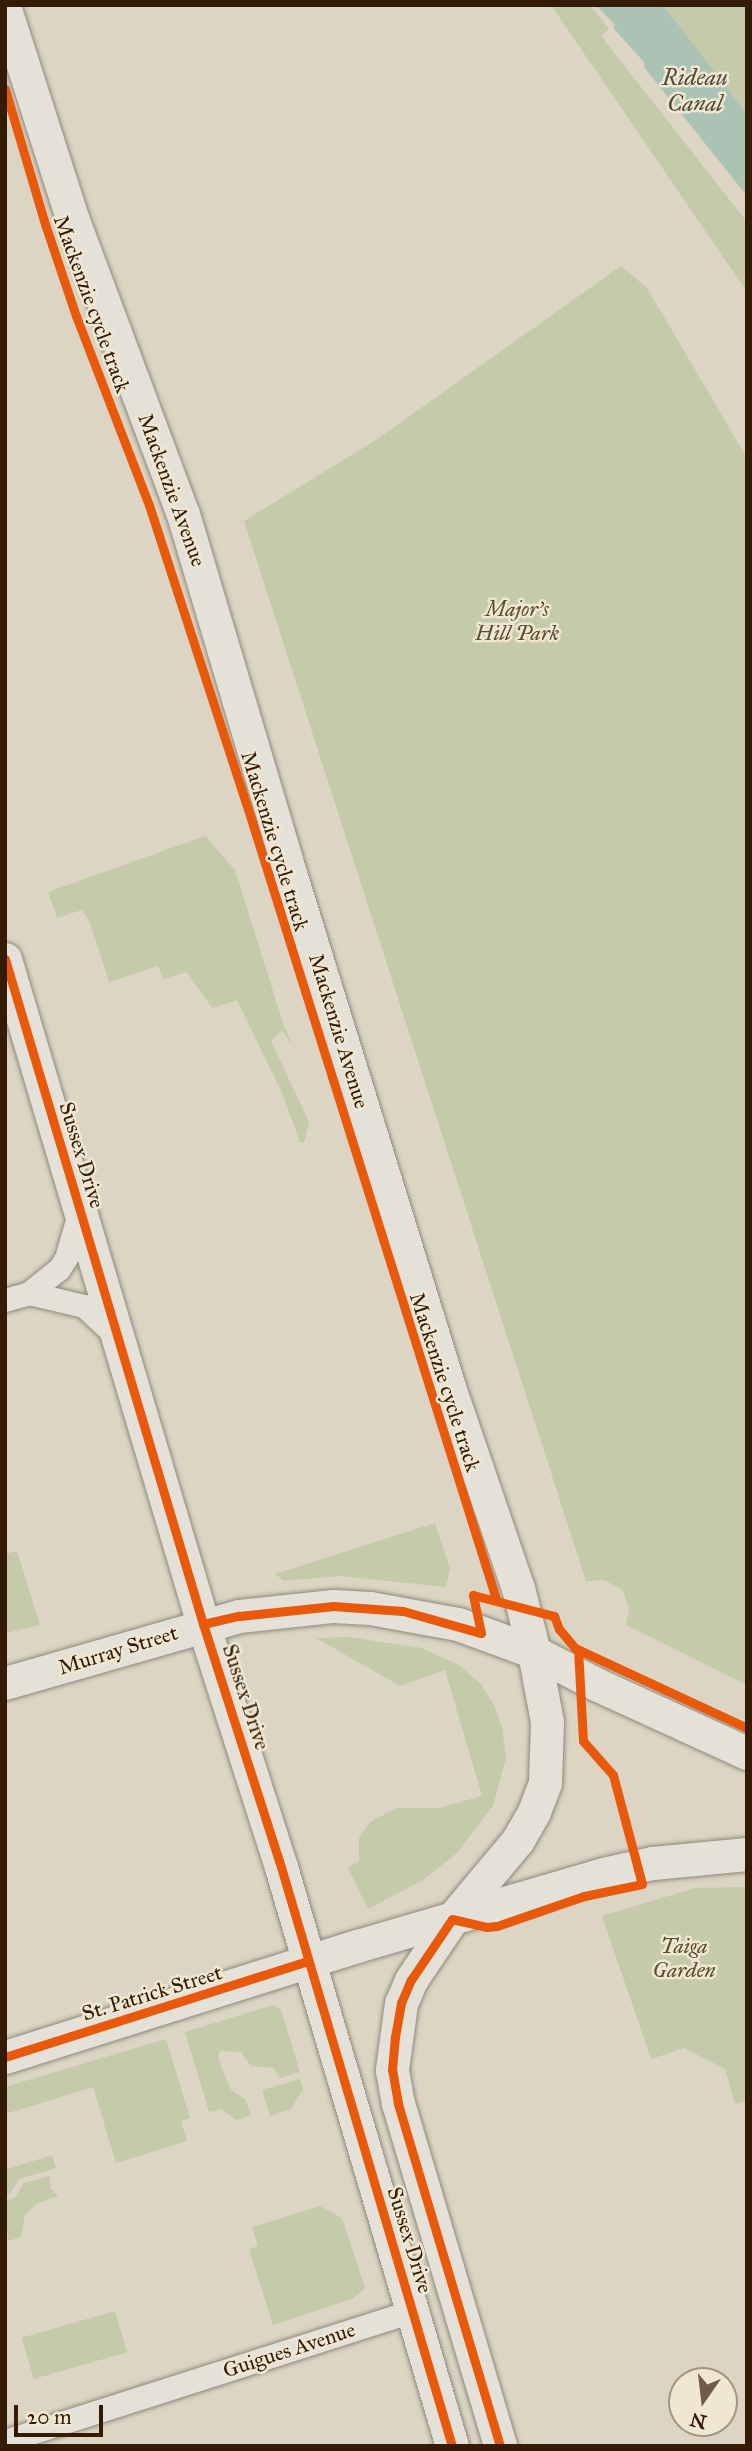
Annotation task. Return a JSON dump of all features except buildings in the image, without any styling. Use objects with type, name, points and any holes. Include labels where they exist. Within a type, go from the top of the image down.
[{"type":"main road","name":"Mackenzie Avenue","points":[[5,9],[71,215],[183,514],[286,860],[449,1387],[518,1588],[534,1652],[547,1722],[545,1783],[534,1812],[518,1840],[452,1919]]},
{"type":"main road","name":"Sussex Drive","points":[[5,959],[204,1624],[309,1961],[452,2446]]},
{"type":"main road","name":"Murray Street","points":[[5,1684],[239,1616],[297,1609],[370,1608],[432,1617],[534,1652],[596,1684],[747,1753]]},
{"type":"main road","name":"St. Patrick Street","points":[[5,2057],[309,1961],[639,1865],[747,1854]]},
{"type":"main road","name":"Sussex Drive","points":[[452,1919],[420,1964],[401,2003],[392,2070],[398,2103],[500,2446]]},
{"type":"street","points":[[5,1300],[29,1293],[49,1280],[66,1258],[80,1210]]},
{"type":"street","points":[[29,1293],[83,1306],[118,1338]]},
{"type":"street","name":"Guigues Avenue","points":[[5,2441],[413,2311]]},
{"type":"green space","points":[[551,5],[590,5],[609,29],[601,36],[747,222],[747,292]]},
{"type":"green space","points":[[662,5],[747,5],[747,114],[685,38]]},
{"type":"green space","name":"Major's Hill Park","points":[[621,266],[647,288],[747,458],[747,1685],[626,1625],[629,1609],[623,1590],[604,1580],[586,1581],[244,521],[376,440]]},
{"type":"green space","points":[[205,836],[235,870],[283,1023],[293,1046],[282,1030],[271,1041],[309,1122],[304,1143],[300,1142],[282,1093],[237,1000],[212,1008],[187,972],[163,979],[158,966],[109,982],[90,923],[82,910],[57,918],[48,892]]},
{"type":"green space","points":[[435,1523],[450,1569],[446,1587],[340,1576],[284,1581],[275,1574]]},
{"type":"green space","points":[[17,1551],[40,1625],[6,1633],[5,1554]]},
{"type":"green space","points":[[349,1637],[421,1648],[459,1665],[481,1684],[494,1705],[502,1727],[506,1758],[493,1806],[457,1853],[423,1880],[368,1909],[348,1868],[359,1861],[359,1838],[370,1822],[397,1808],[439,1808],[482,1796],[445,1670],[400,1686],[316,1638]]},
{"type":"green space","name":"Taiga Garden","points":[[747,1887],[747,2101],[735,2104],[725,2069],[684,2048],[651,2059],[602,1916],[695,1888]]},
{"type":"green space","points":[[273,2005],[281,2010],[300,2072],[280,2078],[274,2068],[251,2066],[241,2052],[220,2051],[218,2058],[231,2090],[245,2099],[251,2115],[236,2120],[221,2109],[209,2112],[185,2032]]},
{"type":"green space","points":[[166,2039],[190,2118],[181,2121],[187,2141],[116,2163],[93,2087],[5,2114],[5,2087]]},
{"type":"green space","points":[[300,2079],[303,2089],[291,2109],[270,2116],[262,2090]]},
{"type":"green space","points":[[52,2155],[56,2168],[19,2179],[10,2194],[5,2195],[5,2170]]},
{"type":"green space","points":[[50,2176],[50,2188],[58,2196],[36,2204],[25,2215],[21,2237],[8,2241],[5,2201],[15,2198],[24,2183]]},
{"type":"green space","points":[[320,2206],[342,2218],[365,2288],[352,2299],[273,2325],[249,2249],[258,2246],[252,2227]]},
{"type":"green space","points":[[115,2311],[127,2352],[34,2379],[22,2338]]},
{"type":"water","name":"Rideau Canal","points":[[596,5],[662,5],[676,22],[747,114],[747,196],[644,67],[644,62],[613,28],[615,25]]},
{"type":"cycle path","name":"Mackenzie cycle track","points":[[5,89],[45,224],[76,316],[149,505],[246,803],[496,1599]]},
{"type":"cycle path","points":[[5,959],[203,1624],[281,1867],[452,2446]]},
{"type":"cycle path","points":[[481,1633],[473,1595],[554,1616],[559,1629],[575,1648],[747,1728]]},
{"type":"cycle path","points":[[203,1624],[239,1616],[333,1606],[403,1611],[481,1633]]},
{"type":"cycle path","points":[[500,2446],[398,2103],[392,2070],[395,2037],[401,2003],[411,1980],[452,1919],[486,1927],[497,1926],[584,1896],[642,1884],[613,1775],[583,1741],[578,1650]]},
{"type":"cycle path","points":[[5,2057],[308,1961]]}]
